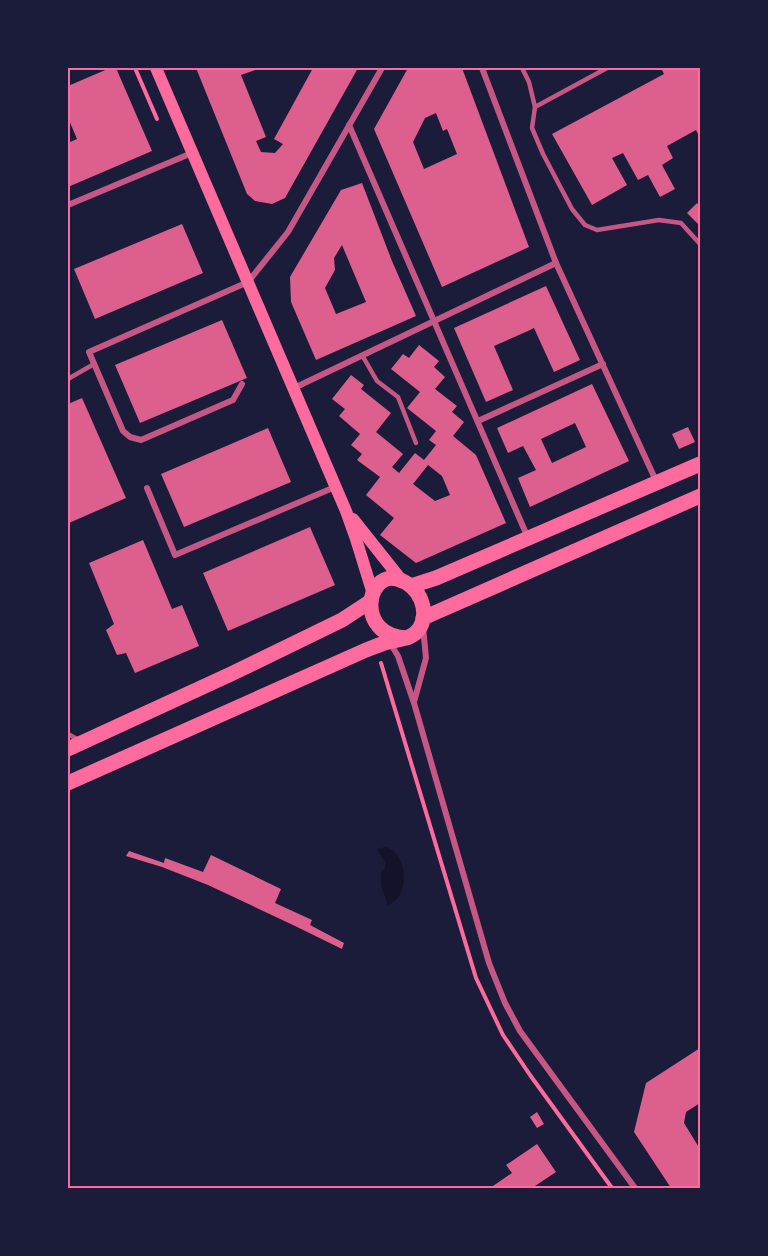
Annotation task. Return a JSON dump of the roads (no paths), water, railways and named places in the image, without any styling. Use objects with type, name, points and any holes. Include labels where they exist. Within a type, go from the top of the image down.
[{"type":"main road","points":[[156,68],[336,486],[356,539],[372,598],[375,621],[385,635]]},
{"type":"main road","points":[[68,749],[231,674],[351,615],[372,598],[376,587],[382,581],[395,579],[407,584],[436,578],[700,464]]},
{"type":"main road","points":[[423,620],[700,496]]},
{"type":"main road","points":[[68,783],[366,650],[385,635],[407,638],[413,635],[420,628],[423,620],[423,605],[419,596],[346,511]]},
{"type":"street","points":[[242,384],[233,400],[141,440],[130,437],[123,431],[89,352],[248,282],[288,232],[382,68]]},
{"type":"street","points":[[482,68],[556,263],[658,483]]},
{"type":"street","points":[[349,125],[528,538]]},
{"type":"street","points":[[68,205],[192,153]]},
{"type":"street","points":[[294,388],[556,263]]},
{"type":"street","points":[[478,421],[603,364]]},
{"type":"street","points":[[147,488],[175,555],[336,486]]},
{"type":"street","points":[[414,703],[426,658],[423,620]]},
{"type":"street","points":[[385,635],[398,656],[414,703],[489,963],[505,1003],[520,1030],[635,1188]]},
{"type":"lane","points":[[522,68],[529,82],[535,107],[532,128],[572,209],[585,225],[597,230],[659,220],[681,223],[700,244]]},
{"type":"lane","points":[[535,107],[607,68]]},
{"type":"lane","points":[[362,355],[377,381],[398,398],[416,443]]},
{"type":"lane","points":[[68,379],[94,364]]},
{"type":"lane","points":[[68,734],[83,742]]}]
